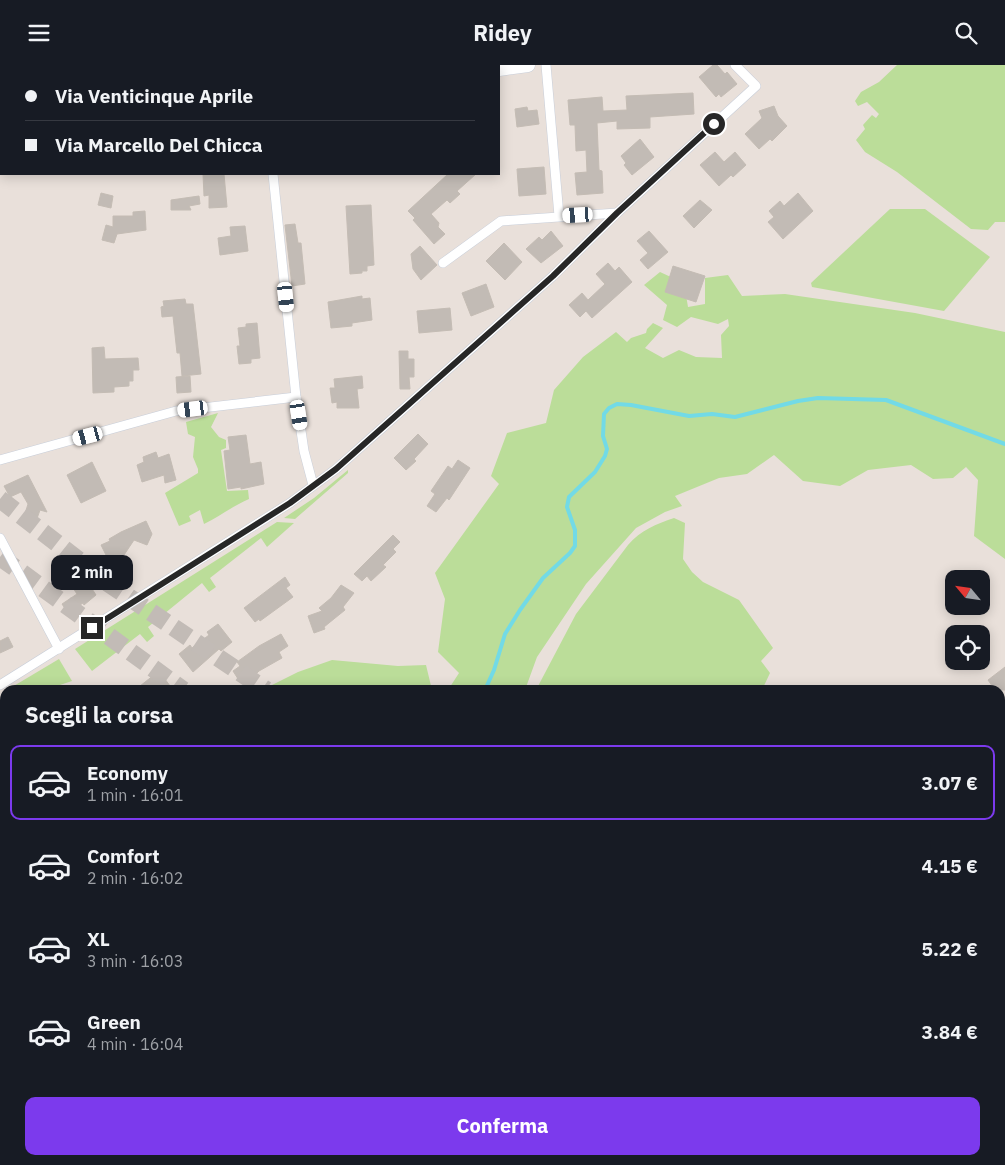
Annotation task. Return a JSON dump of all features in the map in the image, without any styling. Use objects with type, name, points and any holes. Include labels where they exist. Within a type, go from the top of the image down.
[{"type":"street","points":[[500,69],[528,65]]},
{"type":"street","points":[[546,65],[559,216]]},
{"type":"street","points":[[0,685],[290,503],[357,450],[553,276],[617,213],[756,86],[735,65]]},
{"type":"street","points":[[273,175],[296,397],[304,451],[313,485]]},
{"type":"street","points":[[444,263],[501,221],[617,213]]},
{"type":"street","points":[[0,460],[176,411],[296,397]]},
{"type":"street","points":[[0,538],[59,649]]},
{"type":"green space","points":[[897,65],[1005,65],[1005,222],[995,222],[988,230],[971,229],[897,172],[865,152],[856,140],[865,129],[863,125],[872,115],[876,118],[879,114],[867,102],[858,106],[855,101],[861,92],[879,82]]},
{"type":"green space","points":[[890,209],[925,209],[990,257],[944,311],[812,287],[811,283]]},
{"type":"green space","points":[[660,272],[673,278],[685,289],[688,307],[705,304],[705,278],[728,275],[742,296],[785,294],[915,313],[1005,332],[1005,559],[974,536],[978,480],[966,467],[953,478],[933,479],[911,465],[868,470],[840,486],[803,481],[774,455],[747,474],[719,478],[675,496],[682,506],[665,512],[636,528],[586,584],[537,657],[527,685],[451,685],[459,673],[438,652],[445,599],[435,573],[499,484],[491,476],[507,433],[546,423],[554,390],[583,357],[616,332],[627,342],[631,338],[646,333],[653,323],[663,328],[645,348],[663,358],[679,350],[696,357],[722,358],[721,335],[729,326],[728,319],[718,324],[691,317],[677,327],[663,320],[667,305],[644,285]]},
{"type":"green space","points":[[218,413],[211,427],[219,437],[226,440],[226,448],[221,450],[227,491],[248,490],[249,499],[204,524],[200,510],[189,516],[191,521],[179,526],[165,493],[198,473],[193,457],[195,437],[188,434],[186,422]]},
{"type":"green space","points":[[348,470],[348,473],[295,519],[284,518],[314,498]]},
{"type":"green space","points":[[674,518],[685,523],[683,559],[692,572],[703,582],[739,600],[773,648],[761,661],[770,673],[764,685],[539,685],[576,614],[628,545],[638,535]]},
{"type":"green space","points":[[277,522],[294,523],[267,547],[261,538],[210,578],[216,587],[209,592],[202,583],[148,627],[154,636],[147,642],[140,634],[92,671],[75,649]]},
{"type":"green space","points":[[59,659],[72,681],[60,685],[15,685]]},
{"type":"green space","points":[[332,660],[398,666],[426,665],[431,685],[272,685],[298,672]]},
{"type":"building","points":[[713,65],[717,65],[725,74],[727,72],[737,84],[721,97],[719,94],[716,97],[699,77]]},
{"type":"building","points":[[693,93],[694,114],[650,117],[650,128],[617,129],[617,121],[597,123],[599,170],[602,171],[603,193],[577,195],[575,173],[587,172],[586,150],[576,151],[575,125],[570,125],[568,100],[602,97],[603,111],[627,110],[626,96]]},
{"type":"building","points":[[774,106],[778,116],[787,126],[772,141],[770,139],[759,149],[745,134],[762,118],[759,111]]},
{"type":"building","points":[[527,107],[528,111],[537,110],[539,124],[517,127],[515,109]]},
{"type":"building","points":[[640,139],[654,157],[632,175],[624,165],[626,163],[621,156]]},
{"type":"building","points":[[715,152],[724,162],[735,152],[746,165],[719,186],[700,165]]},
{"type":"building","points":[[544,167],[546,194],[519,196],[517,169]]},
{"type":"building","points":[[203,175],[224,175],[227,207],[209,208],[209,195],[204,196]]},
{"type":"building","points":[[447,175],[475,175],[457,191],[460,194],[450,203],[447,200],[431,214],[439,223],[438,227],[445,234],[434,244],[413,220],[415,218],[408,211]]},
{"type":"building","points":[[101,193],[113,196],[111,208],[98,205]]},
{"type":"building","points":[[798,193],[813,211],[783,239],[768,222],[774,217],[769,211],[780,201],[784,206]]},
{"type":"building","points":[[199,196],[200,204],[189,206],[191,210],[171,210],[171,200]]},
{"type":"building","points":[[700,200],[712,210],[694,228],[683,216]]},
{"type":"building","points":[[371,205],[374,265],[367,266],[367,271],[362,271],[362,273],[350,274],[346,206]]},
{"type":"building","points":[[145,211],[146,230],[117,234],[114,243],[102,240],[106,225],[113,227],[113,216],[133,216],[133,212]]},
{"type":"building","points":[[295,224],[298,243],[301,243],[305,284],[292,286],[285,225]]},
{"type":"building","points":[[245,226],[248,251],[220,255],[218,238],[231,236],[230,227]]},
{"type":"building","points":[[551,231],[563,246],[541,263],[526,249],[539,237],[542,240]]},
{"type":"building","points":[[649,231],[668,252],[648,269],[640,260],[648,253],[637,241]]},
{"type":"building","points":[[504,243],[522,262],[505,280],[486,261]]},
{"type":"building","points":[[420,246],[437,265],[421,280],[413,269],[411,254]]},
{"type":"building","points":[[608,263],[615,271],[619,267],[632,282],[592,318],[586,311],[580,317],[569,305],[582,293],[588,300],[605,284],[596,274]]},
{"type":"building","points":[[673,266],[705,276],[696,302],[665,292]]},
{"type":"building","points":[[486,284],[494,307],[471,316],[462,293]]},
{"type":"building","points":[[362,296],[362,299],[370,298],[372,320],[352,323],[352,326],[331,328],[328,302]]},
{"type":"building","points":[[185,299],[186,304],[193,304],[201,374],[182,376],[180,353],[177,353],[173,316],[162,317],[161,307],[164,306],[163,301]]},
{"type":"building","points":[[450,308],[452,330],[419,333],[417,311]]},
{"type":"building","points":[[257,323],[260,358],[251,359],[251,363],[239,364],[238,328],[246,327],[246,324]]},
{"type":"building","points":[[104,347],[105,359],[138,358],[139,370],[133,370],[133,381],[129,381],[129,386],[114,387],[114,392],[93,393],[92,348]]},
{"type":"building","points":[[399,351],[408,351],[408,359],[414,359],[414,377],[409,377],[410,389],[400,389]]},
{"type":"building","points":[[190,376],[191,392],[177,393],[176,377]]},
{"type":"building","points":[[362,376],[363,388],[357,389],[359,408],[337,408],[337,402],[332,403],[330,388],[335,388],[334,379]]},
{"type":"building","points":[[418,434],[428,444],[414,459],[416,461],[406,470],[394,458]]},
{"type":"building","points":[[246,435],[250,464],[261,462],[264,484],[241,489],[241,487],[228,489],[224,451],[230,450],[228,437]]},
{"type":"building","points":[[156,452],[158,458],[169,454],[176,480],[165,483],[164,475],[142,482],[137,465],[144,462],[143,457]]},
{"type":"building","points":[[458,460],[470,468],[449,500],[447,498],[436,512],[427,506],[435,494],[431,491],[448,466],[452,469]]},
{"type":"building","points":[[92,462],[106,491],[81,503],[67,475]]},
{"type":"building","points":[[28,475],[47,512],[40,510],[35,524],[23,520],[28,504],[21,492],[10,497],[4,486]]},
{"type":"building","points":[[146,521],[152,534],[147,545],[134,540],[120,561],[109,561],[101,545],[110,541],[109,539],[121,532]]},
{"type":"building","points":[[393,535],[400,542],[393,549],[396,552],[383,565],[386,567],[371,581],[367,576],[362,581],[354,574]]},
{"type":"building","points":[[83,575],[96,595],[84,605],[83,603],[68,613],[62,604],[77,594],[69,582]]},
{"type":"building","points":[[285,577],[290,585],[286,588],[293,597],[260,621],[259,619],[255,622],[244,608]]},
{"type":"building","points":[[341,585],[354,593],[343,607],[345,610],[324,627],[325,629],[314,633],[308,616],[322,611],[319,608],[331,598]]},
{"type":"building","points":[[218,624],[232,642],[221,651],[219,649],[193,672],[179,654],[190,645],[192,648],[209,635],[207,632]]},
{"type":"building","points":[[281,634],[288,646],[279,652],[282,658],[259,671],[250,680],[247,676],[240,682],[233,671],[240,666],[237,662],[259,646]]},
{"type":"building","points":[[8,637],[13,647],[0,653],[0,641]]},
{"type":"building","points":[[1005,667],[1005,685],[992,685],[988,680]]},
{"type":"building","points":[[159,671],[169,685],[141,685]]},
{"type":"waterway","points":[[487,685],[505,634],[520,610],[543,578],[575,546],[575,530],[567,507],[569,497],[595,472],[605,456],[607,449],[603,436],[604,414],[609,408],[617,404],[689,416],[712,414],[735,417],[798,401],[818,398],[886,400],[1005,444]]},
{"type":"tunnel","points":[[0,499],[108,583],[259,685]]},
{"type":"tunnel","points":[[0,557],[176,685]]},
{"type":"route","points":[[92,628],[290,503],[336,469],[553,276],[617,213],[714,124]]}]
